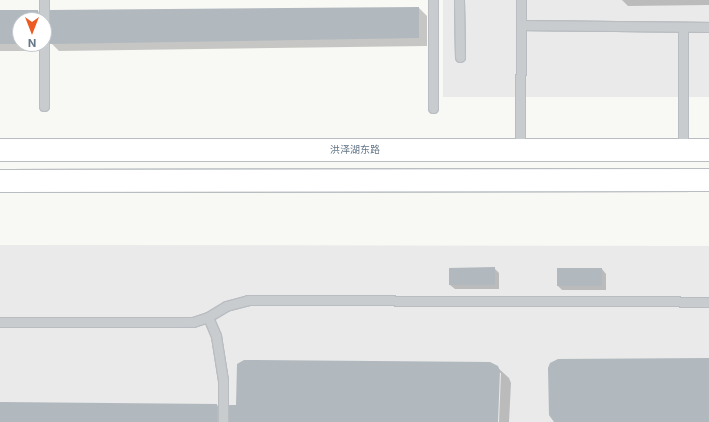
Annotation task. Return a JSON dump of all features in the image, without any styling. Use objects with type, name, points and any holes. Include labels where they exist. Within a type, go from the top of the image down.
[{"type":"main road","name":"洪泽湖东路","points":[[0,150],[709,150]]},
{"type":"main road","points":[[0,181],[709,180]]},
{"type":"lane","points":[[44,0],[44,106]]},
{"type":"lane","points":[[433,0],[433,108]]},
{"type":"lane","points":[[459,0],[460,57]]},
{"type":"lane","points":[[520,150],[521,0]]},
{"type":"lane","points":[[521,25],[709,27]]},
{"type":"lane","points":[[684,27],[684,150]]},
{"type":"lane","points":[[0,322],[193,322],[208,317],[226,306],[248,300],[709,302]]},
{"type":"lane","points":[[208,317],[216,336],[223,380],[223,422]]},
{"type":"shaded area","points":[[443,0],[709,0],[709,97],[443,97]]},
{"type":"shaded area","points":[[0,245],[709,246],[709,422],[0,422]]},
{"type":"building","points":[[419,7],[419,38],[52,44],[52,12],[50,12],[50,10]]},
{"type":"building","points":[[0,10],[38,10],[38,12],[12,12],[12,44],[0,44]]},
{"type":"building","points":[[495,267],[495,285],[449,285],[449,268]]},
{"type":"building","points":[[557,268],[602,268],[602,286],[557,286]]},
{"type":"building","points":[[709,358],[709,422],[554,422],[549,415],[548,368],[550,363],[558,359]]},
{"type":"building","points":[[244,360],[490,362],[498,366],[500,371],[498,422],[229,422],[229,405],[236,405],[237,364]]},
{"type":"building","points":[[0,402],[217,404],[217,422],[0,422]]}]
